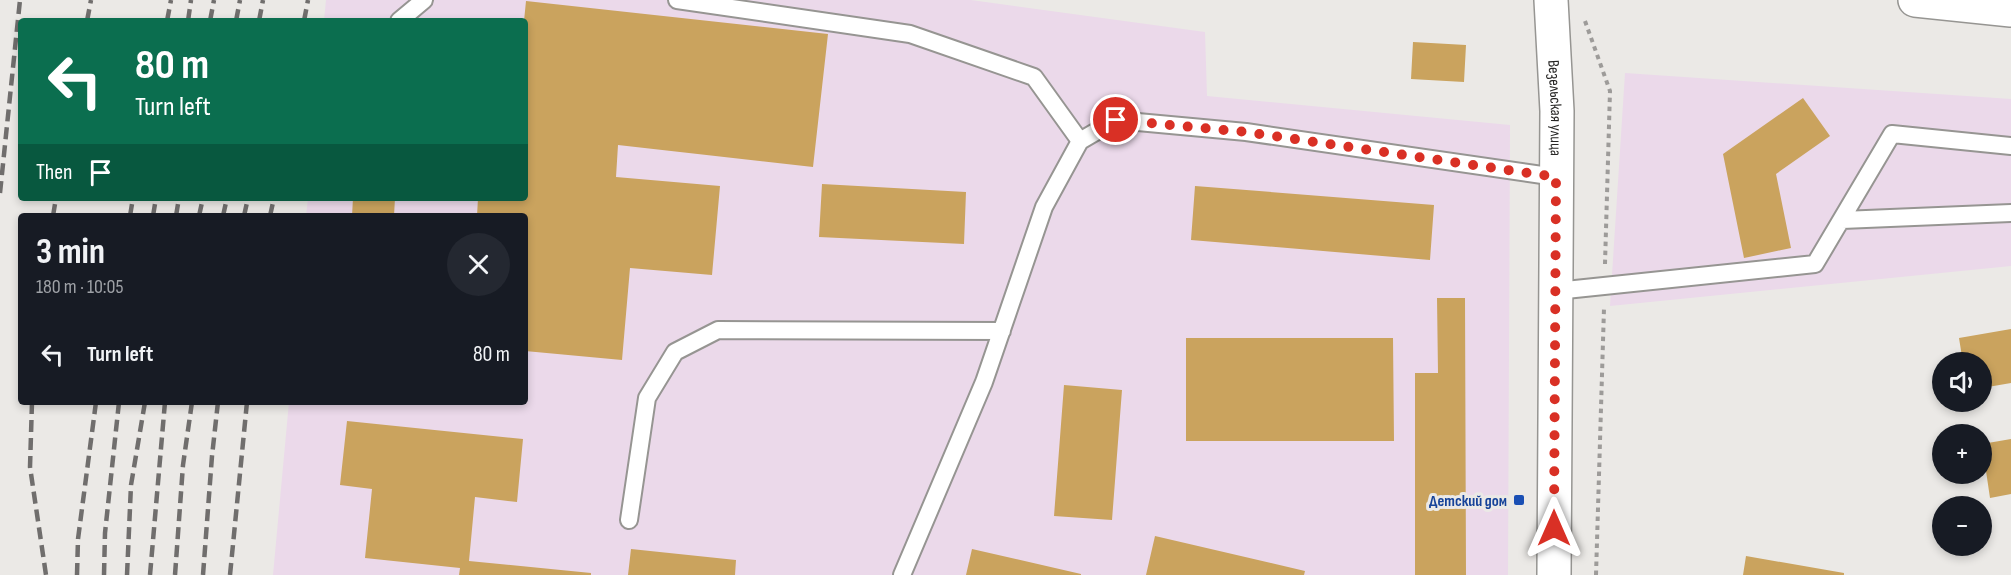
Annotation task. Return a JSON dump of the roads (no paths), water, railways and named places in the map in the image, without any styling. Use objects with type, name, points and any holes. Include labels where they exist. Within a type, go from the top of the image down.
[{"type":"street","name":"Везельская улица","points":[[1551,0],[1557,111],[1554,575]]},
{"type":"street","points":[[1915,0],[2011,10]]},
{"type":"lane","points":[[403,18],[424,0]]},
{"type":"lane","points":[[677,0],[910,34],[1035,77],[1080,141]]},
{"type":"lane","points":[[902,575],[984,382],[1044,207],[1080,141],[1116,120],[1246,132],[1556,177]]},
{"type":"lane","points":[[1556,291],[1815,264],[1892,134],[2011,146]]},
{"type":"lane","points":[[1842,220],[2011,213]]},
{"type":"lane","points":[[629,520],[646,398],[675,352],[718,330],[1002,331]]},
{"type":"railway","points":[[18,18],[20,0]]},
{"type":"railway","points":[[88,18],[91,0]]},
{"type":"railway","points":[[168,18],[171,0]]},
{"type":"railway","points":[[188,18],[191,0]]},
{"type":"railway","points":[[211,18],[214,0]]},
{"type":"railway","points":[[237,18],[240,0]]},
{"type":"railway","points":[[260,18],[263,0]]},
{"type":"railway","points":[[305,18],[308,0]]},
{"type":"railway","points":[[0,193],[18,19]]},
{"type":"railway","points":[[54,213],[56,201]]},
{"type":"railway","points":[[130,213],[132,201]]},
{"type":"railway","points":[[154,213],[156,201]]},
{"type":"railway","points":[[176,213],[178,201]]},
{"type":"railway","points":[[200,213],[202,201]]},
{"type":"railway","points":[[224,213],[226,201]]},
{"type":"railway","points":[[245,213],[247,201]]},
{"type":"railway","points":[[271,213],[273,201]]},
{"type":"railway","points":[[32,405],[30,467],[46,575]]},
{"type":"railway","points":[[77,575],[78,539],[96,405]]},
{"type":"railway","points":[[104,575],[105,533],[119,405]]},
{"type":"railway","points":[[127,575],[131,485],[144,405]]},
{"type":"railway","points":[[150,575],[165,405]]},
{"type":"railway","points":[[175,575],[183,465],[192,405]]},
{"type":"railway","points":[[203,575],[218,405]]},
{"type":"railway","points":[[230,575],[247,405]]},
{"type":"place","name":"Детский дом","points":[[1519,500]]}]
